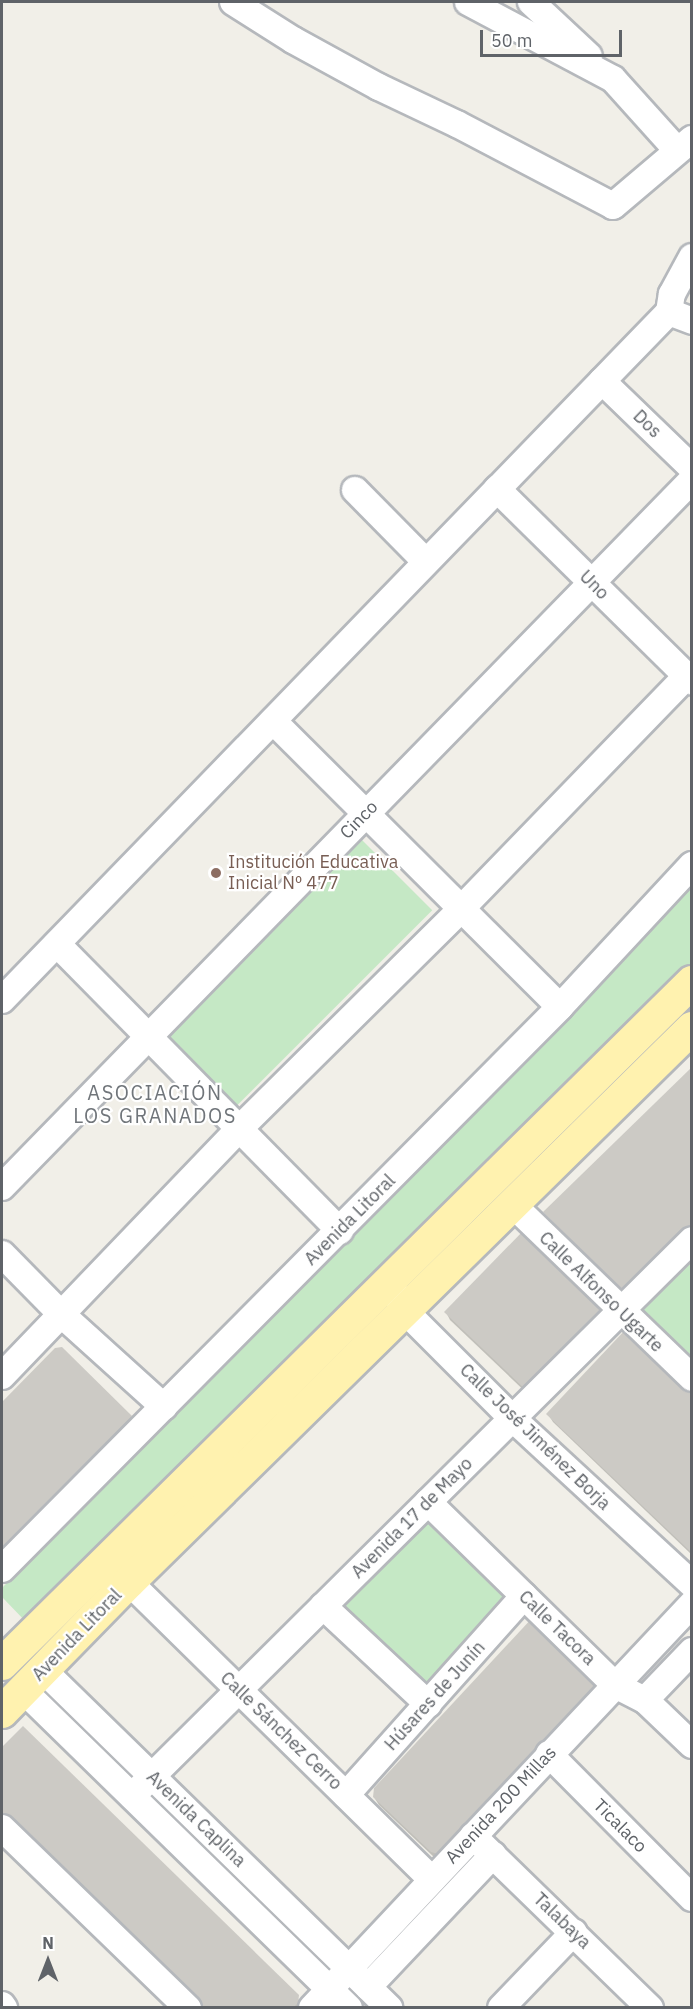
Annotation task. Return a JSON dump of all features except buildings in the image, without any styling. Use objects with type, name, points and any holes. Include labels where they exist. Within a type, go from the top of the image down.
[{"type":"main road","name":"Avenida Litoral","points":[[6,1652],[390,1281],[692,982]]},
{"type":"main road","name":"Avenida Litoral","points":[[2,1712],[129,1582],[692,1028]]},
{"type":"main road","name":"Avenida Caplina","points":[[6,1652],[34,1680]]},
{"type":"street","points":[[233,2],[293,40],[379,87],[457,124],[613,206],[684,145],[531,2]]},
{"type":"street","points":[[468,2],[613,79]]},
{"type":"street","points":[[2,1000],[425,561],[602,381],[680,317],[672,294],[692,257]]},
{"type":"street","name":"Dos","points":[[602,381],[692,468]]},
{"type":"street","name":"Cinco","points":[[2,1187],[692,480]]},
{"type":"street","name":"Uno","points":[[497,489],[689,679]]},
{"type":"street","points":[[355,490],[425,561]]},
{"type":"street","points":[[2,1376],[238,1130],[689,679]]},
{"type":"street","points":[[273,721],[460,910],[560,1007]]},
{"type":"street","name":"Avenida Litoral","points":[[2,1569],[560,1007],[692,865]]},
{"type":"street","points":[[57,944],[340,1231]]},
{"type":"street","name":"Calle Alfonso Ugarte","points":[[512,1204],[620,1311],[692,1378]]},
{"type":"street","name":"Avenida 17 de Mayo","points":[[132,1796],[692,1240]]},
{"type":"street","points":[[2,1254],[60,1313],[164,1407]]},
{"type":"street","name":"Calle José Jiménez Borja","points":[[390,1281],[404,1310],[512,1418],[692,1584]]},
{"type":"street","name":"Calle Tacora","points":[[428,1502],[615,1685],[645,1700],[692,1745]]},
{"type":"street","name":"Calle Sánchez Cerro","points":[[129,1582],[432,1880]]},
{"type":"street","name":"Húsares de Junín","points":[[346,1795],[524,1596]]},
{"type":"street","name":"Avenida 200 Millas","points":[[312,2007],[692,1604]]},
{"type":"street","points":[[323,1606],[428,1704]]},
{"type":"street","points":[[645,1700],[692,1651]]},
{"type":"street","name":"Avenida Caplina","points":[[34,1680],[152,1776],[389,2007]]},
{"type":"street","name":"Avenida Caplina","points":[[34,1680],[132,1796],[349,2007]]},
{"type":"street","name":"Ticalaco","points":[[549,1754],[692,1898]]},
{"type":"street","points":[[2,1828],[188,2007]]},
{"type":"street","name":"Talabaya","points":[[473,1836],[650,2007]]},
{"type":"street","points":[[368,1987],[493,1855]]},
{"type":"street","points":[[501,2007],[574,1932]]},
{"type":"green space","points":[[358,836],[432,910],[234,1108],[160,1034]]},
{"type":"green space","points":[[691,881],[691,964],[28,1624],[2,1597],[2,1588]]},
{"type":"green space","points":[[691,1257],[691,1362],[634,1310]]},
{"type":"green space","points":[[428,1517],[512,1598],[425,1689],[340,1608]]},
{"type":"green space","points":[[158,1795],[327,1963],[323,1966],[152,1802],[152,1796]]},
{"type":"place","name":"Institución Educativa Inicial Nº 477","points":[[216,873]]},
{"type":"district","name":"ASOCIACIÓN LOS GRANADOS","points":[[155,1104]]}]
